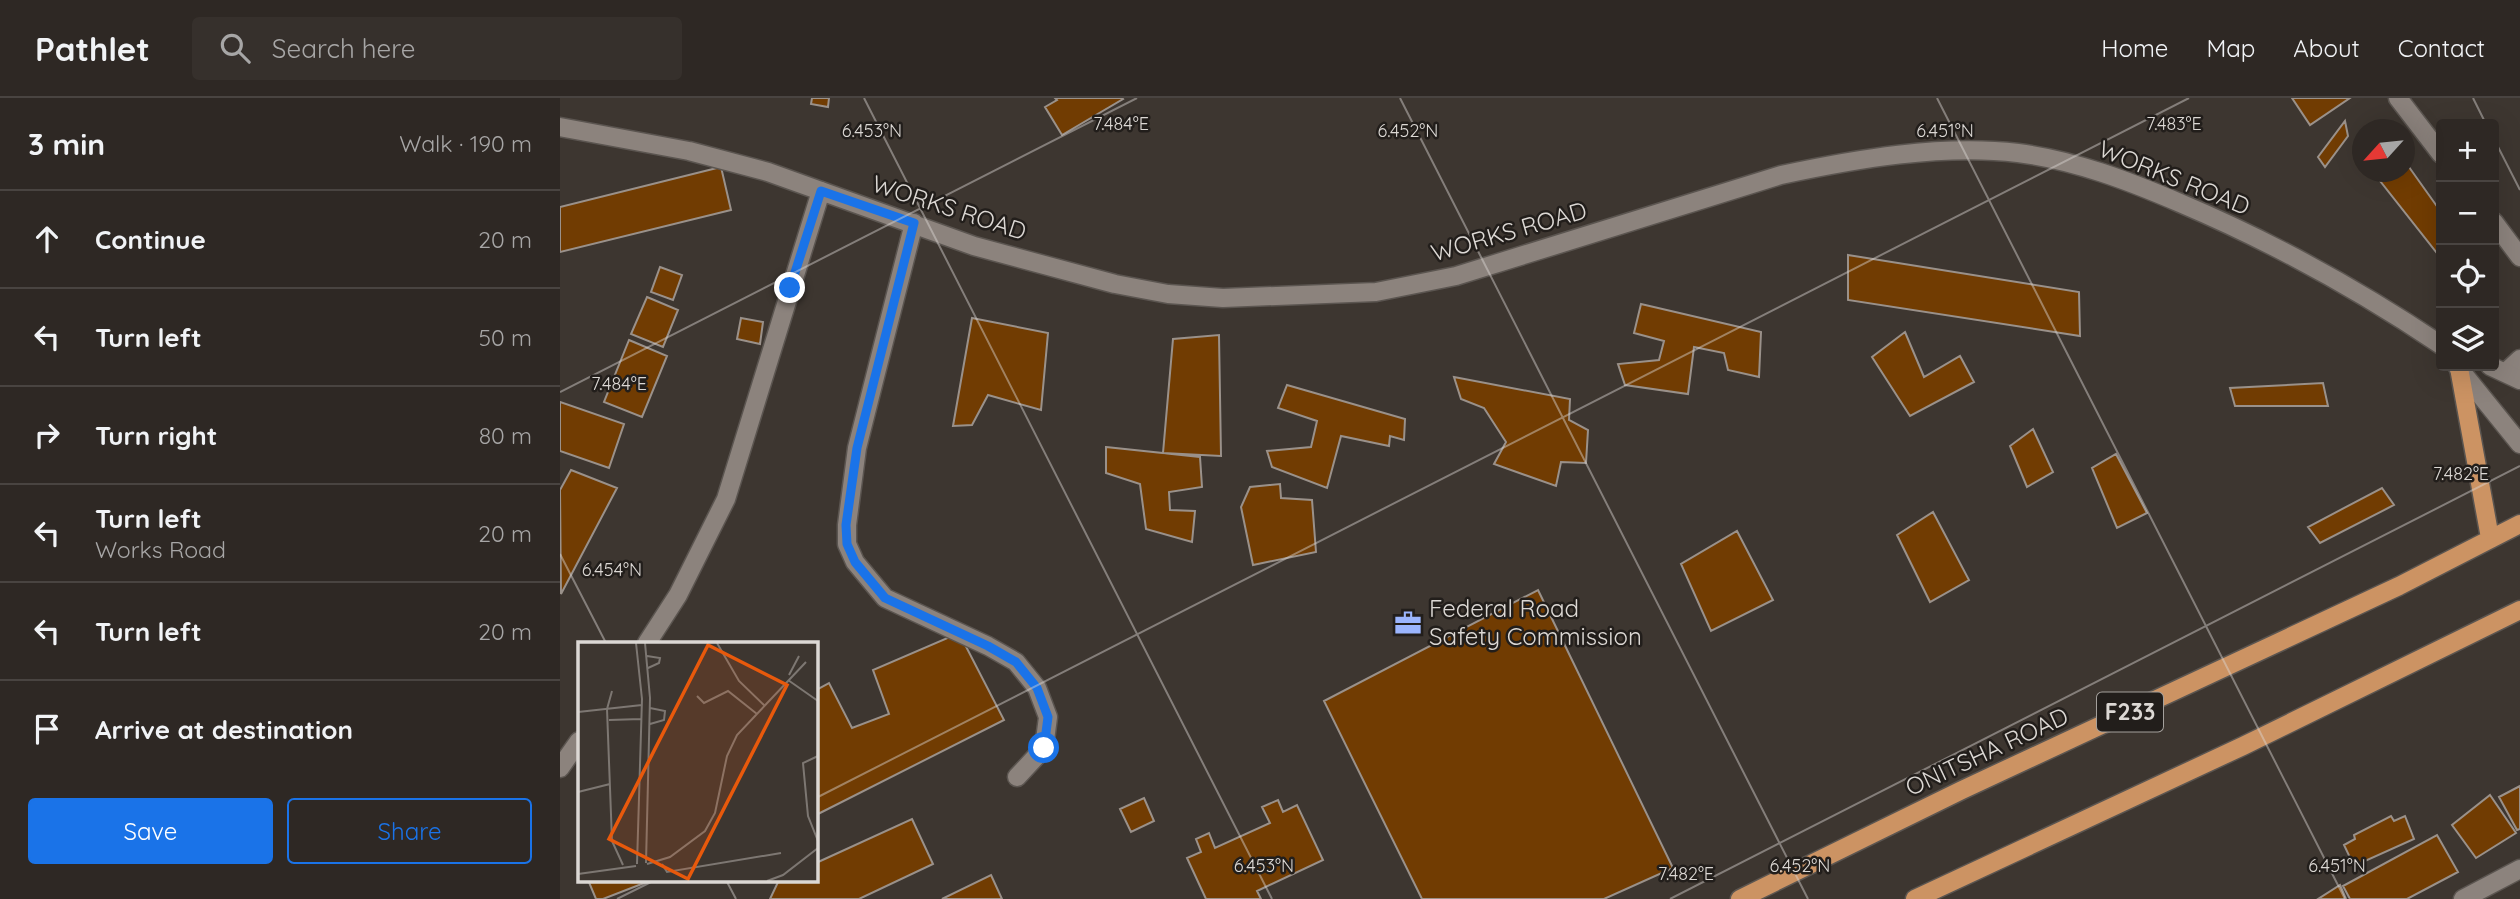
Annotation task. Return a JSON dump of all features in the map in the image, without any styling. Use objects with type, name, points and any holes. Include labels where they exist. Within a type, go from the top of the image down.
[{"type":"main road","points":[[2398,98],[2436,147]]},
{"type":"main road","name":"WORKS ROAD","points":[[560,127],[689,151],[768,172],[974,246],[1115,284],[1168,294],[1223,298],[1376,292],[1456,276],[1781,175],[1836,163],[1884,155],[2017,153],[2065,162],[2137,184],[2216,218],[2293,256],[2436,342]]},
{"type":"main road","points":[[648,642],[678,595],[726,499],[821,191]]},
{"type":"main road","points":[[914,223],[857,448],[846,525],[847,544],[855,562],[885,598],[1016,662],[1037,688],[1048,717],[1044,748],[1017,777]]},
{"type":"main road","points":[[2499,229],[2520,257]]},
{"type":"main road","points":[[2505,373],[2520,359]]},
{"type":"main road","points":[[2459,371],[2490,538]]},
{"type":"main road","points":[[2461,371],[2520,444]]},
{"type":"main road","name":"ONITSHA ROAD","points":[[1740,899],[1962,790],[2399,586],[2520,524]]},
{"type":"main road","points":[[1916,899],[2243,746],[2520,610]]},
{"type":"main road","points":[[560,768],[578,742]]},
{"type":"main road","points":[[2463,899],[2520,869]]},
{"type":"building","points":[[812,98],[829,98],[828,107],[811,104]]},
{"type":"building","points":[[1055,98],[1123,99],[1062,135],[1045,107],[1057,100]]},
{"type":"building","points":[[2292,98],[2350,98],[2310,125]]},
{"type":"building","points":[[2345,121],[2348,136],[2325,167],[2318,157]]},
{"type":"building","points":[[721,167],[731,210],[560,252],[560,207]]},
{"type":"building","points":[[2415,175],[2436,205],[2436,252],[2381,182],[2415,182]]},
{"type":"building","points":[[1848,255],[2079,292],[2080,336],[1848,300]]},
{"type":"building","points":[[660,267],[682,275],[673,300],[651,292]]},
{"type":"building","points":[[647,297],[678,310],[663,347],[631,334]]},
{"type":"building","points":[[1641,304],[1761,332],[1759,377],[1728,370],[1724,353],[1694,347],[1688,394],[1625,385],[1618,364],[1659,360],[1664,341],[1634,333]]},
{"type":"building","points":[[741,318],[763,322],[760,344],[737,339]]},
{"type":"building","points":[[972,318],[1048,333],[1041,410],[988,395],[972,425],[953,426]]},
{"type":"building","points":[[1905,332],[1924,377],[1960,356],[1974,382],[1910,416],[1872,357]]},
{"type":"building","points":[[1219,335],[1221,456],[1163,453],[1173,339]]},
{"type":"building","points":[[629,340],[667,356],[642,417],[604,402]]},
{"type":"building","points":[[1454,377],[1570,399],[1569,420],[1588,430],[1586,463],[1561,462],[1556,486],[1494,464],[1506,442],[1484,408],[1461,399]]},
{"type":"building","points":[[2323,383],[2328,406],[2235,406],[2230,388]]},
{"type":"building","points":[[1287,385],[1405,419],[1404,440],[1390,436],[1389,446],[1341,436],[1327,488],[1272,467],[1267,451],[1311,447],[1317,421],[1278,408]]},
{"type":"building","points":[[560,402],[624,424],[609,468],[560,451]]},
{"type":"building","points":[[2033,429],[2053,472],[2027,487],[2010,446]]},
{"type":"building","points":[[1106,447],[1200,457],[1202,487],[1169,492],[1170,510],[1195,511],[1192,542],[1146,529],[1140,484],[1106,473]]},
{"type":"building","points":[[2116,454],[2147,513],[2117,528],[2092,468]]},
{"type":"building","points":[[571,470],[617,488],[561,594],[560,490]]},
{"type":"building","points":[[1280,484],[1281,498],[1312,500],[1316,552],[1253,565],[1241,507],[1250,487]]},
{"type":"building","points":[[2382,488],[2394,505],[2320,543],[2308,527]]},
{"type":"building","points":[[1933,512],[1969,580],[1930,602],[1897,535]]},
{"type":"building","points":[[1737,531],[1773,600],[1711,631],[1681,564]]},
{"type":"building","points":[[1538,590],[1673,868],[1604,899],[1422,899],[1324,701]]},
{"type":"building","points":[[959,633],[1004,720],[817,814],[817,689],[829,683],[852,728],[889,714],[873,670]]},
{"type":"building","points":[[2520,786],[2520,829],[2517,830],[2499,797]]},
{"type":"building","points":[[2490,795],[2516,833],[2476,858],[2452,825]]},
{"type":"building","points":[[1144,798],[1154,821],[1131,832],[1120,809]]},
{"type":"building","points":[[1278,800],[1283,812],[1297,805],[1323,860],[1257,891],[1261,899],[1206,899],[1187,858],[1201,852],[1196,839],[1209,833],[1215,848],[1270,823],[1262,807]]},
{"type":"building","points":[[2391,816],[2394,821],[2405,816],[2414,839],[2354,866],[2344,845],[2355,839],[2354,835]]},
{"type":"building","points":[[912,819],[933,864],[859,899],[770,899],[779,881],[817,881],[817,863]]},
{"type":"building","points":[[2437,835],[2458,872],[2407,899],[2350,899],[2343,886]]},
{"type":"building","points":[[991,875],[1002,899],[942,899]]},
{"type":"building","points":[[588,881],[649,881],[603,899],[596,899]]},
{"type":"building","points":[[2340,885],[2346,899],[2318,899]]},
{"type":"place","name":"Federal Road Safety Commission","points":[[1408,623]]},
{"type":"route","points":[[790,288],[821,191],[914,223],[857,448],[846,525],[847,544],[855,562],[885,598],[1016,662],[1037,688],[1048,717],[1044,748]]}]
